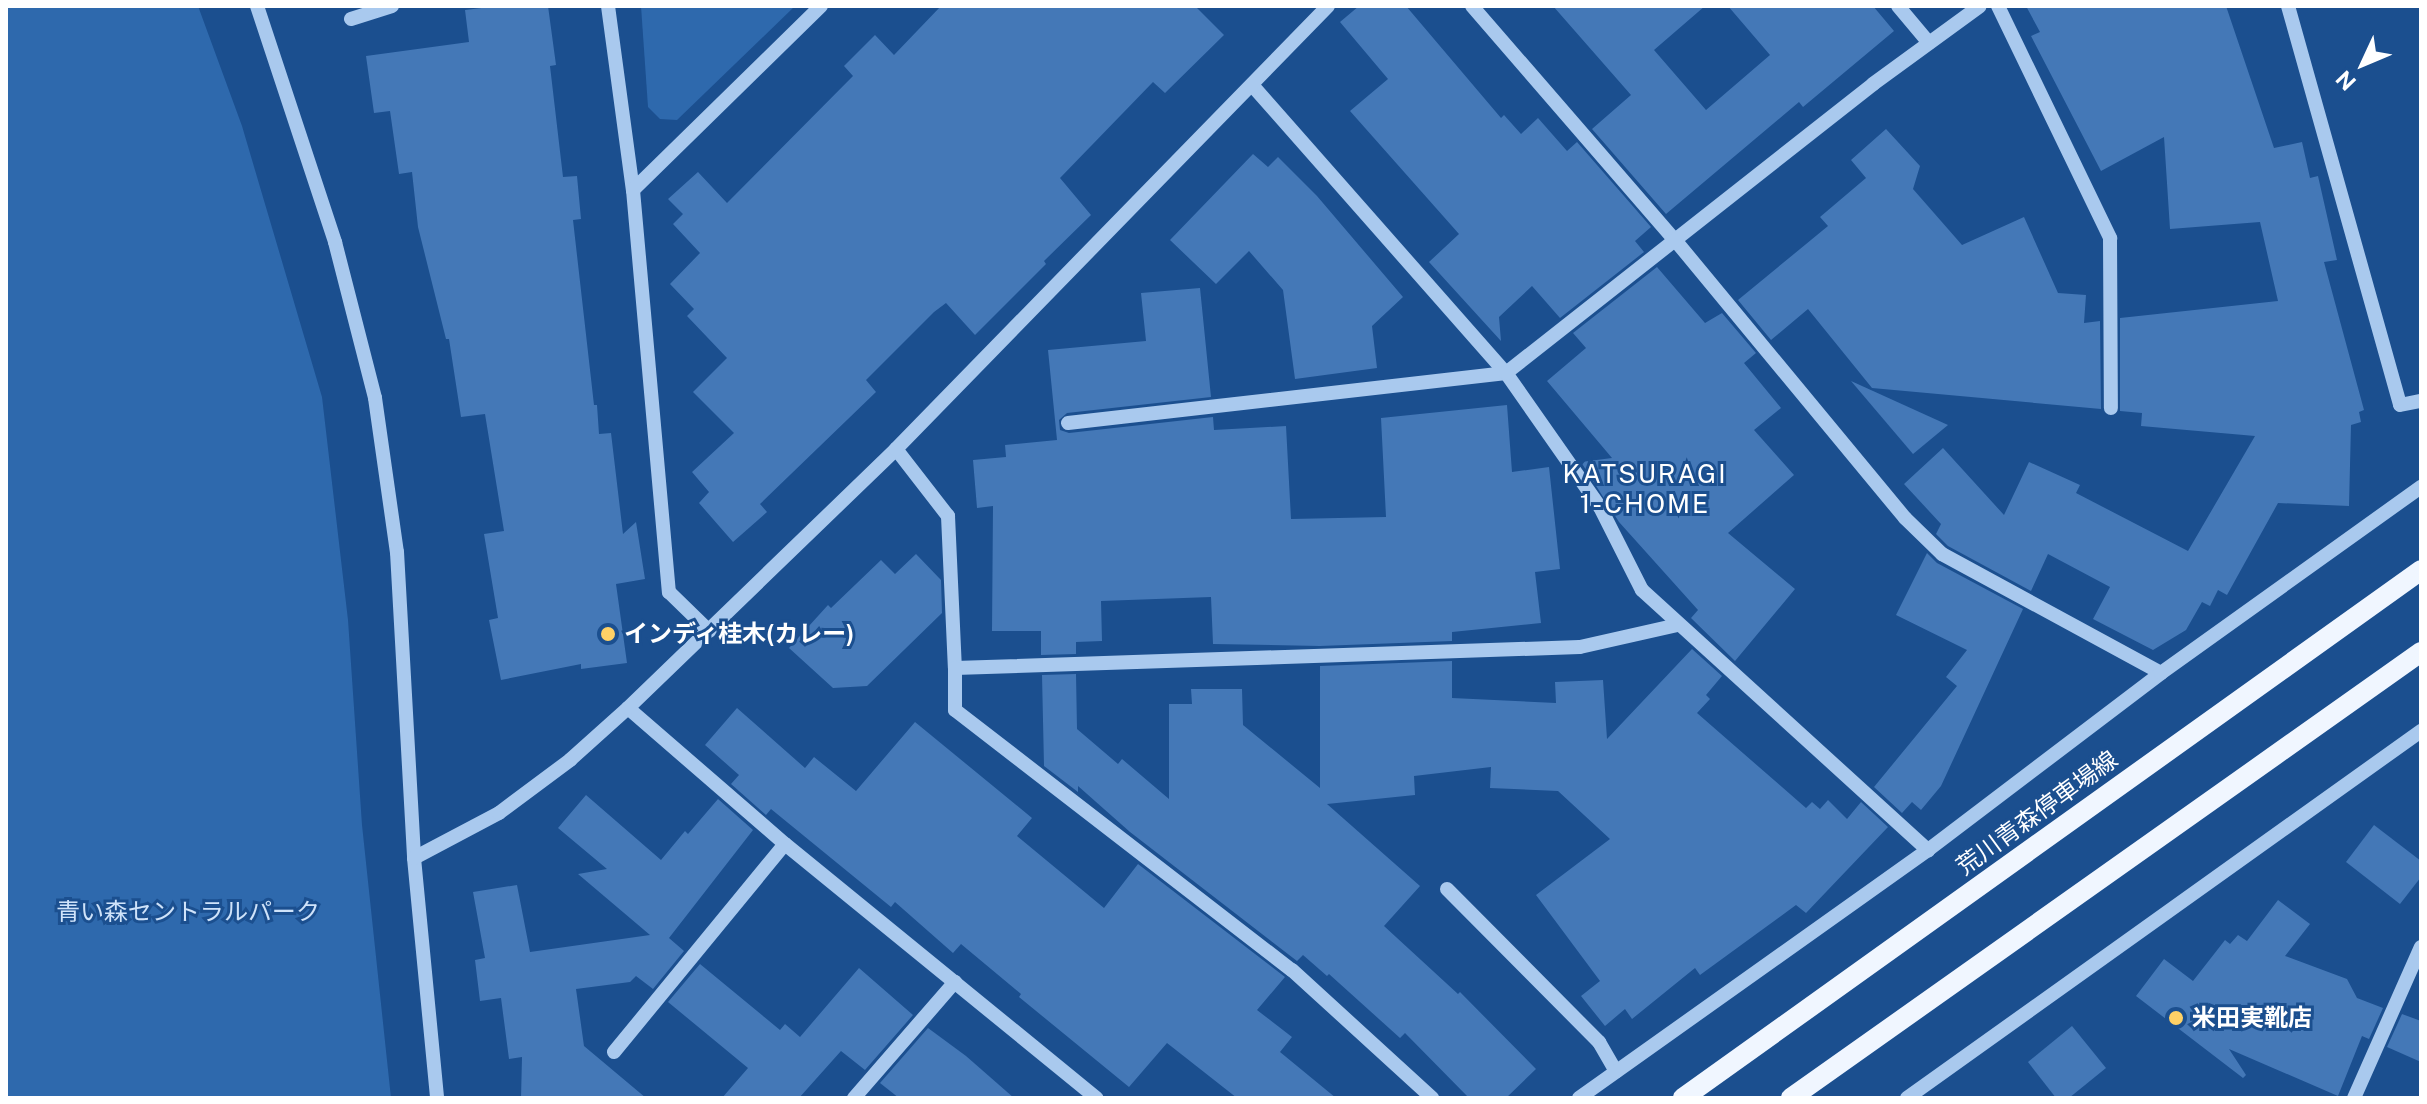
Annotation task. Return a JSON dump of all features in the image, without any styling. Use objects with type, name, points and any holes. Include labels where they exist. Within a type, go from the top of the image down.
[{"type":"main road","name":"荒川青森停車場線","points":[[1683,1098],[2421,570]]},
{"type":"main road","points":[[1791,1098],[2421,652]]},
{"type":"street","points":[[257,6],[335,242],[375,398],[397,552],[414,858],[437,1098]]},
{"type":"street","points":[[351,19],[392,6]]},
{"type":"street","points":[[608,6],[633,190],[669,592],[709,631]]},
{"type":"street","points":[[633,190],[821,6]]},
{"type":"street","points":[[414,858],[499,813],[570,760],[628,708],[896,449],[1328,6]]},
{"type":"street","points":[[1472,6],[1675,240],[1905,518],[1942,554],[2161,673]]},
{"type":"street","points":[[1898,6],[1929,43]]},
{"type":"street","points":[[1068,423],[1506,373],[1980,6]]},
{"type":"street","points":[[1998,6],[2110,238],[2111,408]]},
{"type":"street","points":[[2288,6],[2400,405],[2421,401]]},
{"type":"street","points":[[1252,85],[1506,373],[1600,507],[1642,590],[1928,850]]},
{"type":"street","points":[[896,449],[948,516],[955,710],[1292,970],[1432,1098]]},
{"type":"street","points":[[1579,1098],[1928,850],[2161,673],[2421,487]]},
{"type":"street","points":[[955,668],[1580,647],[1678,625]]},
{"type":"street","points":[[628,708],[785,844],[1096,1098]]},
{"type":"street","points":[[1907,1098],[2421,731]]},
{"type":"street","points":[[614,1052],[785,844]]},
{"type":"street","points":[[1447,889],[1599,1042],[1616,1072]]},
{"type":"street","points":[[2354,1098],[2421,947]]},
{"type":"street","points":[[854,1098],[955,982]]},
{"type":"green space","name":"青い森セントラルパーク","points":[[6,6],[198,6],[242,126],[322,397],[348,620],[362,825],[391,1098],[6,1098]]},
{"type":"green space","points":[[641,6],[795,6],[677,120],[660,119],[648,107]]},
{"type":"building","points":[[498,6],[548,6],[556,65],[550,66],[563,177],[577,176],[581,219],[573,220],[594,405],[597,405],[599,434],[611,433],[623,534],[636,522],[645,579],[616,584],[627,663],[581,669],[581,664],[501,680],[489,620],[498,618],[484,534],[504,531],[485,414],[461,417],[449,339],[446,339],[418,227],[412,172],[399,174],[390,111],[374,113],[366,56],[469,42],[465,10]]},
{"type":"building","points":[[941,6],[1195,6],[1224,35],[1165,93],[1153,82],[1060,178],[1091,215],[1044,261],[1046,264],[975,335],[946,303],[934,312],[866,380],[876,392],[760,504],[767,512],[733,542],[699,503],[709,492],[692,472],[734,433],[693,392],[727,358],[687,316],[694,309],[670,284],[700,253],[673,224],[683,214],[668,199],[698,172],[727,203],[853,76],[844,66],[875,35],[894,55]]},
{"type":"building","points":[[1359,6],[1406,6],[1501,118],[1504,115],[1521,134],[1538,118],[1567,151],[1577,142],[1651,227],[1635,241],[1644,252],[1560,318],[1532,286],[1499,317],[1501,341],[1429,262],[1459,234],[1350,111],[1388,79],[1340,22]]},
{"type":"building","points":[[1553,6],[1705,6],[1654,50],[1706,110],[1770,55],[1728,6],[1873,6],[1894,31],[1803,107],[1799,102],[1666,214],[1592,129],[1631,95]]},
{"type":"building","points":[[2026,6],[2226,6],[2274,148],[2302,142],[2310,178],[2318,176],[2337,260],[2324,262],[2364,410],[2359,412],[2361,422],[2351,425],[2349,506],[2278,503],[2227,595],[2218,590],[2210,606],[2202,602],[2186,630],[2153,650],[2093,619],[2110,587],[2048,554],[2031,591],[1948,546],[1936,534],[1941,524],[1904,484],[1943,448],[2004,515],[2029,462],[2080,485],[2076,493],[2188,551],[2255,436],[2141,426],[2142,413],[2120,411],[2120,318],[2278,301],[2260,222],[2170,229],[2164,137],[2101,171],[2031,36],[2040,32]]},
{"type":"building","points":[[1886,129],[1920,166],[1913,189],[1962,245],[2024,217],[2058,293],[2086,295],[2084,323],[2100,321],[2101,409],[1872,388],[1808,309],[1771,340],[1738,300],[1828,226],[1820,217],[1866,178],[1851,160]]},
{"type":"building","points":[[1253,154],[1268,167],[1278,157],[1317,196],[1403,297],[1372,326],[1377,368],[1295,379],[1283,290],[1249,251],[1216,284],[1170,240]]},
{"type":"building","points":[[1657,267],[1705,323],[1722,313],[1756,353],[1744,363],[1781,408],[1754,430],[1794,475],[1728,533],[1795,589],[1735,661],[1691,618],[1698,610],[1619,522],[1581,462],[1612,458],[1547,381],[1586,348],[1573,333]]},
{"type":"building","points":[[1200,288],[1211,397],[1067,413],[1059,420],[1060,430],[1069,433],[1213,417],[1214,430],[1286,426],[1291,519],[1386,517],[1381,418],[1507,405],[1512,472],[1549,467],[1560,569],[1535,572],[1541,623],[1452,632],[1452,641],[1320,646],[1213,644],[1211,597],[1101,601],[1102,641],[1076,642],[1076,654],[1041,655],[1041,631],[992,631],[993,506],[977,508],[973,460],[1006,457],[1005,445],[1057,440],[1048,350],[1146,341],[1141,293]]},
{"type":"building","points":[[1851,381],[1948,425],[1913,454]]},
{"type":"building","points":[[1927,553],[1937,563],[2023,609],[1941,786],[1921,810],[1912,802],[1902,813],[1874,787],[1957,686],[1946,677],[1967,650],[1896,615]]},
{"type":"building","points":[[916,554],[941,580],[942,613],[867,686],[833,688],[789,648],[828,605],[831,608],[881,560],[895,574]]},
{"type":"building","points":[[1692,649],[1722,676],[1706,695],[1710,699],[1697,713],[1806,808],[1812,802],[1820,809],[1828,800],[1847,819],[1861,802],[1888,827],[1806,913],[1796,905],[1700,975],[1695,968],[1632,1019],[1625,1009],[1605,1026],[1581,996],[1600,981],[1536,895],[1610,839],[1558,791],[1490,788],[1491,767],[1414,776],[1415,795],[1327,804],[1420,886],[1384,926],[1458,994],[1460,992],[1536,1069],[1506,1098],[1469,1098],[1405,1033],[1400,1038],[1329,974],[1327,976],[1303,955],[1297,961],[1130,832],[1078,786],[1078,792],[1044,766],[1042,675],[1076,674],[1077,729],[1118,764],[1122,759],[1169,799],[1169,704],[1192,704],[1191,689],[1242,689],[1243,725],[1320,788],[1320,666],[1452,661],[1452,698],[1556,703],[1555,682],[1603,680],[1607,739]]},
{"type":"building","points":[[737,708],[805,768],[814,757],[856,791],[915,722],[1032,818],[1017,836],[1104,908],[1138,864],[1285,977],[1257,1010],[1292,1037],[1280,1052],[1336,1098],[1237,1098],[1167,1043],[1129,1087],[1019,997],[1021,994],[961,944],[953,953],[895,902],[891,907],[771,809],[766,815],[731,784],[739,775],[705,745]]},
{"type":"building","points":[[586,795],[661,860],[718,799],[753,830],[669,938],[684,951],[653,989],[636,976],[630,982],[576,989],[584,1046],[646,1098],[521,1098],[522,1057],[509,1059],[501,998],[480,1001],[475,960],[485,958],[473,892],[517,885],[530,952],[650,935],[578,874],[607,869],[558,828]]},
{"type":"building","points":[[2374,825],[2421,861],[2421,877],[2400,904],[2346,862]]},
{"type":"building","points":[[2278,900],[2310,924],[2285,956],[2347,979],[2357,998],[2383,1008],[2369,1039],[2362,1036],[2338,1096],[2229,1049],[2246,1075],[2243,1078],[2136,996],[2164,959],[2193,981],[2225,940],[2230,944],[2238,935],[2247,941]]},
{"type":"building","points":[[700,964],[780,1030],[785,1024],[800,1037],[859,968],[913,1015],[865,1070],[841,1051],[799,1098],[722,1098],[748,1068],[668,1002]]},
{"type":"building","points":[[2402,1014],[2421,1021],[2421,1062],[2387,1047]]},
{"type":"building","points":[[2072,1026],[2106,1068],[2069,1098],[2056,1098],[2028,1062]]},
{"type":"building","points":[[928,1028],[1014,1098],[899,1098],[880,1083]]},
{"type":"place","name":"インディ桂木(カレー)","points":[[608,634]]},
{"type":"place","name":"米田実靴店","points":[[2176,1018]]},
{"type":"district","name":"KATSURAGI 1-CHOME","points":[[1645,489]]}]
